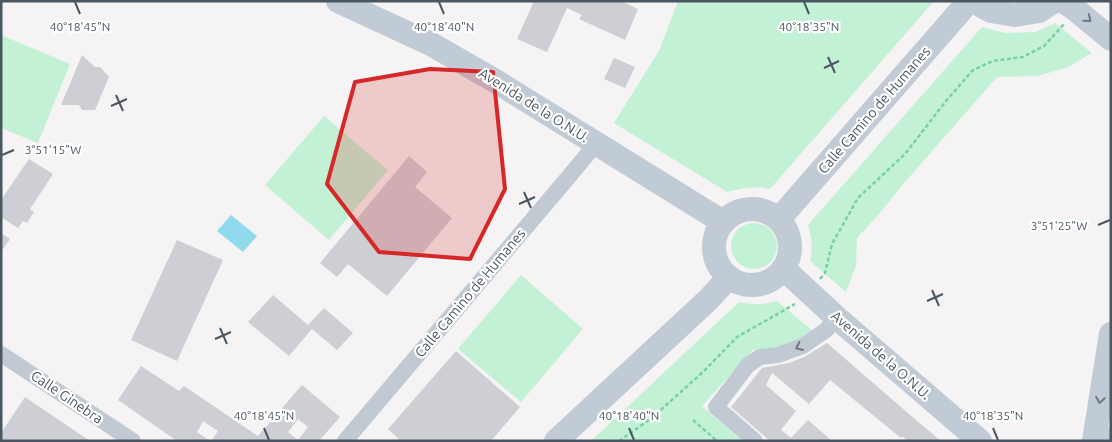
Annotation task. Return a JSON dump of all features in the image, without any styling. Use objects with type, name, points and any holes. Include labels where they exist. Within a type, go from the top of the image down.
[{"type":"street","name":"Avenida de la O.N.U.","points":[[338,1],[431,44],[498,82],[723,222]]},
{"type":"street","name":"Calle Camino de Humanes","points":[[778,219],[971,1]]},
{"type":"street","points":[[971,1],[992,12],[1015,15],[1038,10],[1054,1]]},
{"type":"street","points":[[1077,4],[1111,18]]},
{"type":"street","points":[[1077,4],[1111,39]]},
{"type":"street","name":"Calle Camino de Humanes","points":[[345,441],[596,144]]},
{"type":"street","points":[[744,209],[768,212],[778,219],[787,230],[790,243],[790,256],[784,269],[776,278],[752,286],[740,283],[729,277],[719,266],[714,251],[717,231],[723,222],[732,214],[744,209]]},
{"type":"street","name":"Avenida de la O.N.U.","points":[[784,269],[837,318],[980,441]]},
{"type":"street","points":[[556,441],[708,300],[729,277]]},
{"type":"street","points":[[756,441],[716,407],[748,366],[760,357],[778,355],[802,346],[826,330],[837,318]]},
{"type":"street","points":[[1100,437],[1111,334]]},
{"type":"street","name":"Calle Ginebra","points":[[1,354],[133,441]]},
{"type":"path","points":[[619,441],[653,417],[704,372],[738,337],[793,306],[810,292],[825,273],[832,244],[858,198],[905,154],[973,70],[993,61],[1023,57],[1044,46],[1077,4]]},
{"type":"path","points":[[693,420],[718,441]]},
{"type":"highlighted area","points":[[430,69],[493,72],[505,189],[470,259],[379,252],[327,184],[355,82]]},
{"type":"green space","points":[[678,1],[934,1],[770,189],[749,188],[727,192],[614,123],[659,51]]},
{"type":"green space","points":[[1055,23],[1092,53],[1066,68],[1037,76],[997,77],[857,238],[856,266],[846,292],[810,261],[812,243],[808,225],[982,27],[1005,33],[1035,32]]},
{"type":"green space","points":[[1,35],[70,64],[38,143],[1,128]]},
{"type":"green space","points":[[324,116],[388,170],[329,240],[265,185]]},
{"type":"green space","points":[[749,223],[759,223],[771,229],[776,237],[776,255],[771,263],[763,268],[749,269],[741,266],[734,259],[731,251],[731,241],[734,233],[741,226]]},
{"type":"green space","points":[[521,275],[583,329],[521,402],[458,349]]},
{"type":"green space","points":[[777,301],[813,331],[793,343],[753,350],[702,406],[742,441],[591,441],[739,302],[758,304]]},
{"type":"water","points":[[231,215],[257,236],[243,252],[217,231]]},
{"type":"building","points":[[534,1],[621,1],[638,9],[625,40],[579,19],[582,15],[567,8],[547,52],[517,39]]},
{"type":"building","points":[[82,55],[95,67],[100,67],[109,77],[95,110],[82,110],[79,105],[61,105]]},
{"type":"building","points":[[614,58],[635,67],[625,88],[604,79]]},
{"type":"building","points":[[409,156],[427,172],[415,187],[452,218],[387,296],[348,264],[337,277],[320,263]]},
{"type":"building","points":[[29,159],[53,174],[30,209],[34,212],[27,223],[23,221],[18,228],[1,217],[1,200]]},
{"type":"building","points":[[1,233],[10,239],[1,252]]},
{"type":"building","points":[[177,240],[223,260],[177,361],[131,340]]},
{"type":"building","points":[[273,295],[308,325],[324,308],[353,333],[337,350],[312,329],[289,356],[248,322]]},
{"type":"building","points":[[827,343],[941,441],[907,441],[902,436],[901,438],[830,380],[809,404],[772,373],[766,385],[796,411],[781,430],[791,438],[808,420],[832,441],[770,441],[731,407],[762,368],[789,363],[804,357]]},
{"type":"building","points":[[456,351],[520,407],[491,441],[401,441],[388,429]]},
{"type":"building","points":[[141,366],[179,391],[184,386],[258,436],[302,385],[340,417],[319,441],[211,441],[218,431],[203,421],[197,432],[210,441],[177,441],[118,400]],"holes":[[[298,419],[308,427],[298,440],[288,432]]]},
{"type":"building","points":[[25,397],[90,441],[2,441],[1,433]]}]
